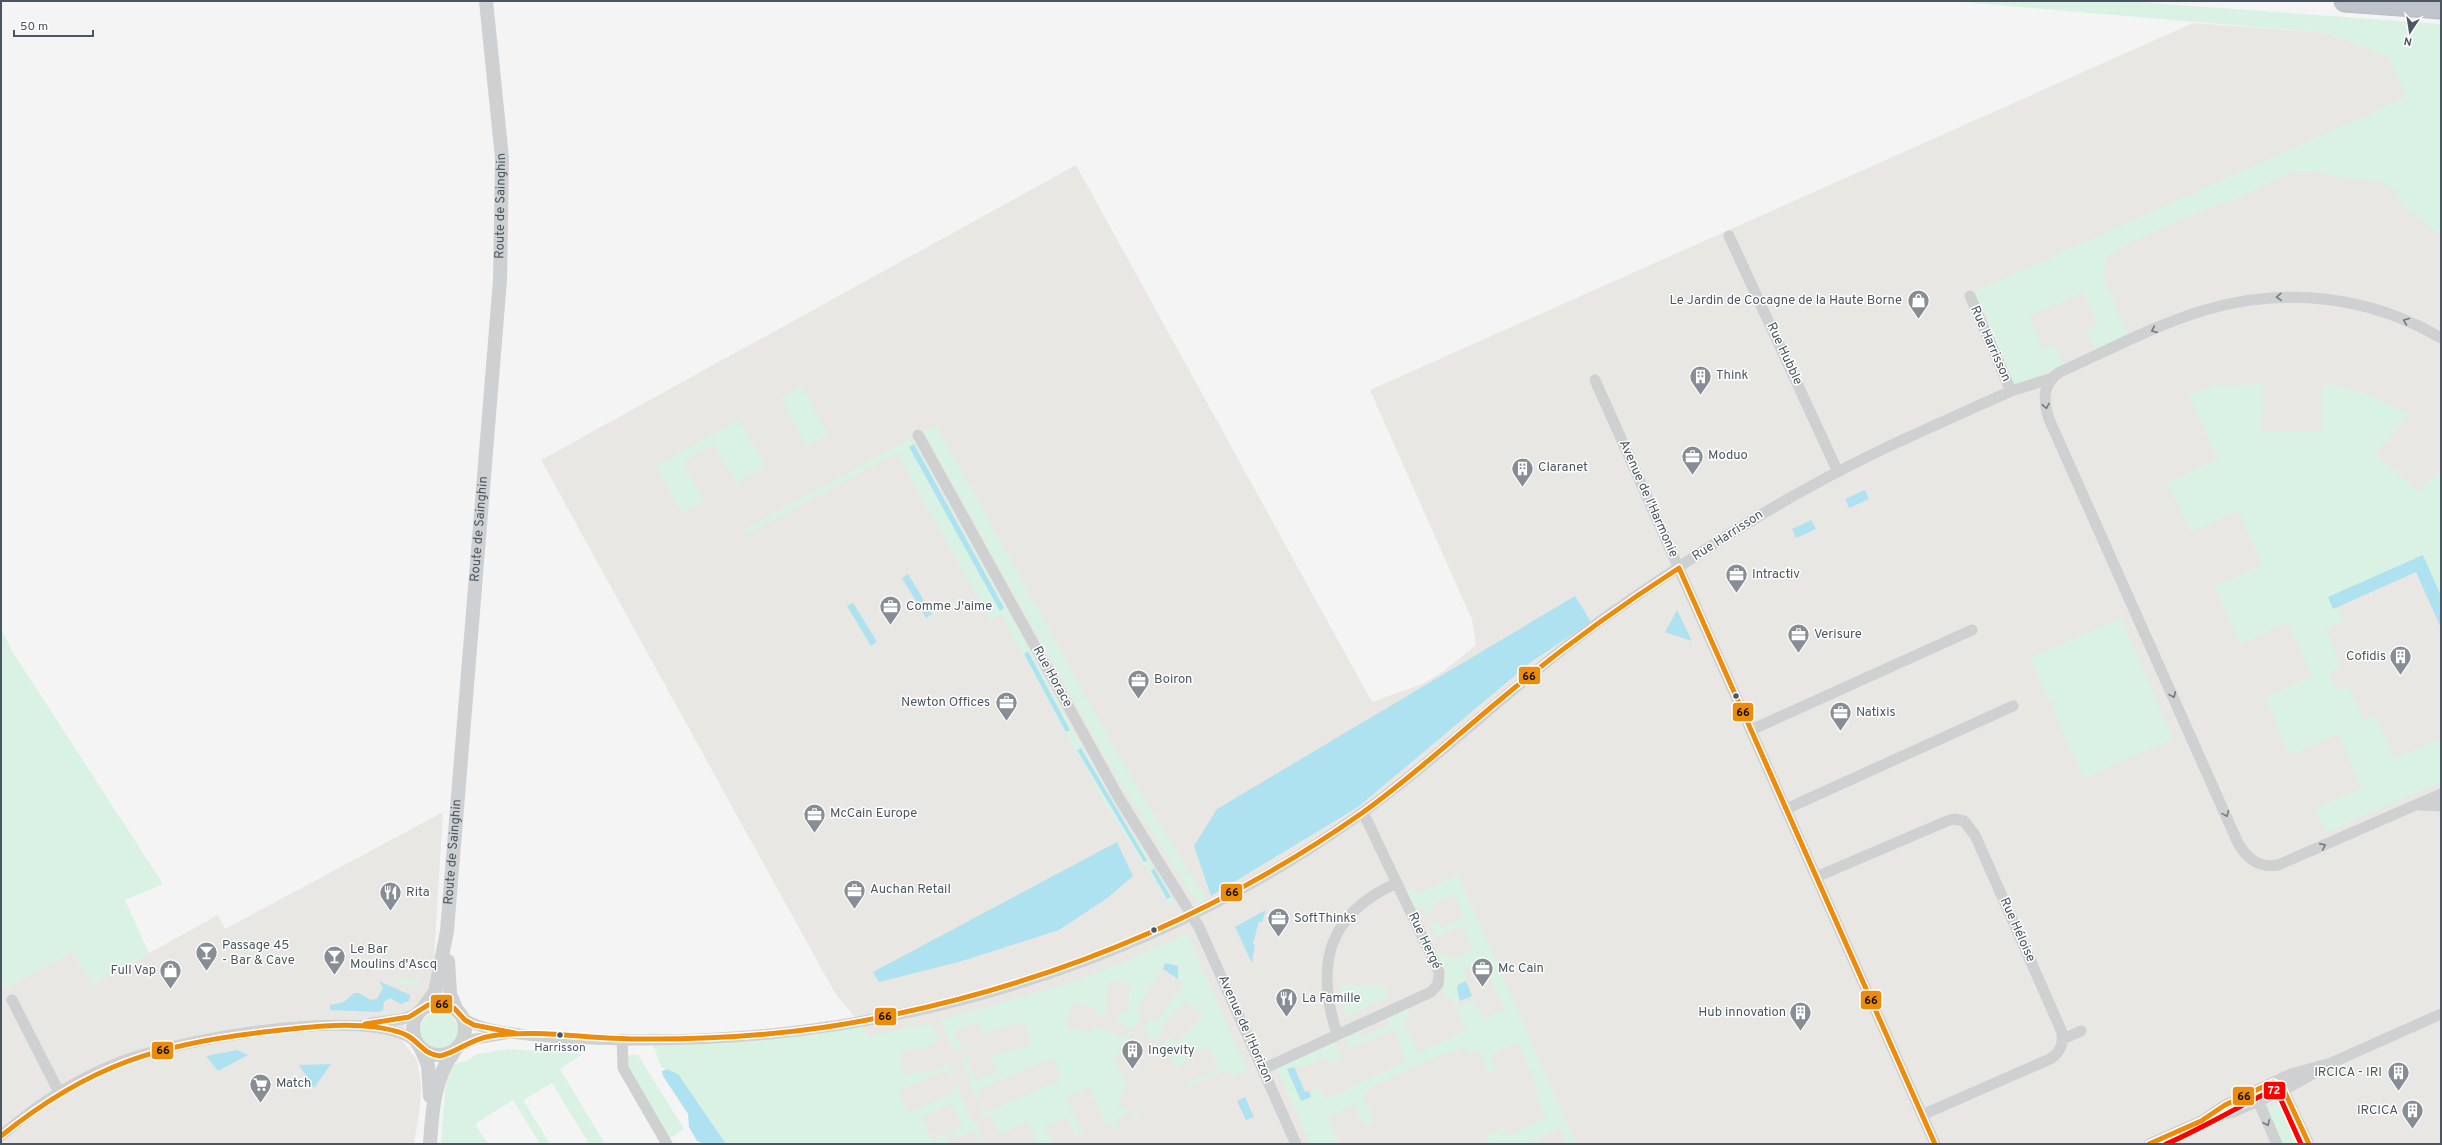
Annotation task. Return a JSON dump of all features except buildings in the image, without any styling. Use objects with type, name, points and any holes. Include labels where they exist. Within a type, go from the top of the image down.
[{"type":"highway","points":[[2345,1],[2441,8]]},
{"type":"street","name":"Route de Sainghin","points":[[422,1010],[435,992],[447,931],[500,280],[502,193],[500,127],[486,1]]},
{"type":"street","name":"Rue Hubble","points":[[1729,236],[1838,472]]},
{"type":"street","name":"Rue Harrisson","points":[[1970,296],[2011,391]]},
{"type":"street","name":"Rue Harrisson","points":[[460,1014],[477,1026],[519,1033],[622,1039],[703,1038],[774,1033],[860,1022],[910,1011],[997,990],[1064,968],[1192,915],[1296,856],[1363,812],[1419,768],[1532,673],[1613,612],[1743,525],[1838,472],[2011,391],[2050,379],[2060,372],[2189,315],[2225,305],[2260,298],[2303,297],[2350,303],[2396,316],[2441,338]]},
{"type":"street","points":[[2050,379],[2046,389],[2044,401],[2049,419],[2238,843],[2246,854],[2260,864],[2278,865],[2441,794]]},
{"type":"street","name":"Avenue de l'Harmonie","points":[[1595,380],[1935,1144]]},
{"type":"street","name":"Rue Horace","points":[[918,435],[1119,798],[1192,915]]},
{"type":"street","points":[[1751,730],[1972,630]]},
{"type":"street","points":[[1786,809],[2014,706]]},
{"type":"street","points":[[2408,808],[2426,804],[2441,806]]},
{"type":"street","name":"Rue Hergé","points":[[1263,1069],[1431,992],[1438,984],[1439,972],[1363,812]]},
{"type":"street","name":"Rue Héloise","points":[[1816,877],[1947,820],[1954,819],[1964,821],[1975,834],[2058,1023],[2063,1039]]},
{"type":"street","points":[[1337,1034],[1327,986],[1328,963],[1333,945],[1341,927],[1354,910],[1371,896],[1397,883]]},
{"type":"street","name":"Avenue de l'Horizon","points":[[1192,915],[1296,1144]]},
{"type":"street","name":"Route de Sainghin","points":[[447,931],[450,994],[460,1014]]},
{"type":"street","points":[[12,1000],[59,1092]]},
{"type":"street","points":[[1,1136],[59,1092],[114,1064],[168,1046],[233,1035],[314,1027],[348,1026],[402,1019],[432,1004],[443,1003],[460,1014],[465,1032],[442,1071],[431,1125]]},
{"type":"street","points":[[422,1010],[413,1027],[418,1045],[429,1068],[431,1125],[430,1144]]},
{"type":"street","points":[[2149,1144],[2201,1121],[2257,1102],[2284,1090],[2304,1080],[2331,1063],[2441,1014]]},
{"type":"street","points":[[348,1026],[397,1031],[427,1053],[439,1056],[456,1049]]},
{"type":"street","points":[[1922,1115],[2050,1059],[2057,1054],[2063,1039],[2081,1031]]},
{"type":"street","name":"Rue Harrisson","points":[[456,1049],[489,1036],[519,1033]]},
{"type":"street","points":[[622,1039],[623,1068],[667,1144]]},
{"type":"street","points":[[2201,1121],[2225,1105],[2273,1082],[2302,1071],[2331,1063]]},
{"type":"street","points":[[2273,1082],[2280,1084],[2284,1090],[2308,1144]]},
{"type":"street","points":[[2260,1088],[2256,1096],[2257,1102],[2277,1144]]},
{"type":"shaded area","points":[[2193,23],[2327,33],[2388,56],[2441,168],[2441,1144],[917,1144],[861,1024],[836,995],[541,460],[1076,165],[1372,702],[1422,684],[1445,670],[1476,645],[1472,620],[1370,390]]},
{"type":"shaded area","points":[[443,812],[434,957],[438,957],[434,980],[422,1003],[412,1012],[405,1024],[402,1041],[417,1060],[421,1084],[420,1107],[414,1144],[1,1144],[1,982],[5,988],[72,952],[93,984],[218,915],[225,929]]},
{"type":"green space","points":[[1950,1],[2123,1],[2441,24],[2441,235],[2413,214],[2401,203],[2394,190],[2381,181],[2337,177],[2315,171],[2294,171],[2237,198],[2201,211],[2133,241],[2107,256],[2103,277],[2127,335],[2096,350],[2087,331],[2098,326],[2083,292],[2029,316],[2044,350],[2055,345],[2063,365],[2014,386],[1974,292],[2406,97],[2388,56],[2327,33]]},
{"type":"green space","points":[[2263,383],[2262,432],[2322,432],[2322,384],[2345,388],[2367,395],[2409,415],[2375,454],[2419,492],[2441,468],[2441,596],[2423,555],[2332,596],[2345,621],[2326,629],[2340,662],[2339,667],[2329,674],[2335,689],[2342,686],[2350,689],[2364,720],[2375,714],[2395,758],[2441,738],[2441,782],[2326,832],[2315,809],[2362,788],[2338,734],[2290,755],[2265,698],[2312,676],[2288,622],[2240,644],[2215,586],[2262,565],[2238,511],[2191,532],[2167,483],[2218,459],[2188,395],[2217,384],[2231,387]]},
{"type":"green space","points":[[802,386],[828,434],[806,446],[781,398]]},
{"type":"green space","points":[[739,420],[765,467],[736,483],[714,445],[683,462],[704,501],[682,513],[656,466]]},
{"type":"green space","points":[[936,425],[1125,767],[1206,899],[1198,904],[1114,773],[924,432]]},
{"type":"green space","points":[[912,438],[1112,800],[1171,895],[1171,907],[1106,805],[1001,615],[990,620],[897,453],[746,535],[743,530]]},
{"type":"green space","points":[[2121,618],[2173,739],[2084,778],[2030,658]]},
{"type":"green space","points":[[1,628],[12,651],[163,884],[125,900],[149,953],[93,984],[72,952],[5,988],[1,982]]},
{"type":"green space","points":[[1458,875],[1576,1144],[1568,1144],[1561,1128],[1527,1144],[1489,1144],[1486,1136],[1504,1128],[1508,1136],[1546,1117],[1536,1095],[1538,1089],[1517,1043],[1490,1055],[1496,1070],[1489,1073],[1479,1050],[1467,1054],[1465,1048],[1440,1055],[1368,1089],[1369,1092],[1362,1095],[1375,1122],[1364,1126],[1355,1105],[1327,1117],[1339,1144],[1310,1144],[1276,1067],[1334,1041],[1341,1059],[1330,1064],[1326,1057],[1303,1067],[1294,1067],[1301,1101],[1311,1097],[1309,1091],[1319,1088],[1325,1099],[1401,1064],[1405,1057],[1394,1030],[1350,1048],[1345,1036],[1357,1031],[1361,1037],[1390,1025],[1386,1017],[1407,1008],[1410,1015],[1402,1020],[1418,1053],[1466,1031],[1455,1007],[1475,1001],[1483,1019],[1505,1009],[1483,960],[1464,971],[1467,979],[1458,985],[1460,1001],[1454,1004],[1451,997],[1446,999],[1442,990],[1446,977],[1438,956],[1446,953],[1450,959],[1473,950],[1463,926],[1436,937],[1430,925],[1438,921],[1441,928],[1464,917],[1454,895],[1431,905],[1433,910],[1426,913],[1423,906],[1416,909],[1407,891],[1413,886],[1417,894]]},
{"type":"green space","points":[[1187,934],[1247,1070],[1232,1077],[1229,1069],[1188,1087],[1186,1082],[1219,1070],[1209,1047],[1198,1049],[1198,1051],[1186,1057],[1187,1061],[1175,1067],[1167,1049],[1159,1053],[1160,1047],[1170,1037],[1176,1043],[1202,1017],[1186,1001],[1159,1026],[1164,1031],[1156,1039],[1152,1039],[1146,1033],[1144,1028],[1150,1018],[1156,1022],[1183,984],[1178,979],[1178,966],[1165,963],[1136,1010],[1142,1014],[1133,1030],[1118,1023],[1120,1012],[1127,1013],[1130,984],[1108,981],[1105,1017],[1095,1015],[1097,1008],[1073,1002],[1066,1026],[1090,1033],[1092,1026],[1125,1038],[1128,1031],[1133,1033],[1114,1058],[1126,1085],[1117,1105],[1141,1116],[1134,1119],[1130,1112],[1115,1119],[1119,1126],[1114,1128],[1110,1121],[1105,1123],[1089,1086],[1067,1097],[1082,1131],[1075,1137],[1067,1118],[1045,1127],[1052,1144],[1037,1144],[1028,1122],[1000,1134],[991,1115],[984,1117],[980,1108],[983,1105],[987,1112],[1061,1080],[1052,1058],[977,1090],[980,1098],[976,1098],[970,1086],[971,1081],[965,1067],[961,1066],[961,1059],[970,1055],[974,1056],[966,1059],[975,1080],[998,1072],[991,1056],[1031,1045],[1024,1022],[982,1033],[977,1022],[954,1031],[961,1046],[968,1043],[968,1045],[954,1051],[940,1020],[1063,985],[1110,968]]},
{"type":"green space","points":[[399,978],[419,980],[418,985],[398,983]]},
{"type":"green space","points":[[1383,985],[1389,997],[1346,1016],[1339,986]]},
{"type":"green space","points":[[439,1012],[449,1015],[455,1021],[458,1031],[455,1041],[449,1047],[439,1050],[429,1047],[423,1041],[420,1031],[423,1021],[429,1015]]},
{"type":"green space","points":[[931,1023],[938,1039],[934,1045],[900,1052],[904,1076],[939,1069],[945,1064],[950,1066],[953,1072],[950,1077],[947,1070],[898,1092],[908,1113],[956,1092],[953,1084],[957,1085],[972,1122],[976,1123],[981,1136],[977,1138],[974,1130],[954,1139],[951,1131],[962,1126],[952,1104],[922,1117],[932,1139],[945,1134],[948,1142],[943,1144],[726,1144],[678,1074],[661,1067],[649,1033],[739,1039],[861,1024],[867,1036]]},
{"type":"green space","points":[[508,1049],[583,1054],[560,1069],[605,1144],[589,1144],[552,1083],[523,1100],[550,1144],[540,1144],[513,1100],[475,1124],[488,1144],[441,1144],[446,1080],[450,1066],[468,1060],[477,1054]]},
{"type":"green space","points":[[628,1055],[638,1055],[684,1129],[670,1138],[636,1085],[628,1063]]},
{"type":"green space","points":[[2285,1101],[2303,1139],[2292,1144],[2280,1144],[2268,1113],[2269,1108]]},
{"type":"water","points":[[914,444],[1004,608],[1000,611],[909,447]]},
{"type":"water","points":[[1865,490],[1869,499],[1849,508],[1845,499]]},
{"type":"water","points":[[1811,520],[1816,529],[1796,538],[1792,529]]},
{"type":"water","points":[[2423,555],[2441,596],[2441,628],[2416,572],[2333,609],[2328,597]]},
{"type":"water","points":[[1740,564],[1744,573],[1730,579],[1726,572]]},
{"type":"water","points":[[908,574],[932,614],[926,618],[902,578]]},
{"type":"water","points":[[1575,596],[1591,622],[1531,662],[1358,807],[1211,896],[1194,846],[1217,809]]},
{"type":"water","points":[[853,603],[877,642],[871,646],[847,606]]},
{"type":"water","points":[[1677,610],[1692,641],[1665,632]]},
{"type":"water","points":[[1028,651],[1070,730],[1066,732],[1024,654]]},
{"type":"water","points":[[1081,748],[1147,860],[1144,862],[1077,750]]},
{"type":"water","points":[[1117,842],[1133,876],[1106,899],[1059,930],[962,961],[879,982],[873,972]]},
{"type":"water","points":[[1154,868],[1171,897],[1167,899],[1151,871]]},
{"type":"water","points":[[1266,910],[1262,922],[1259,921],[1253,944],[1255,945],[1252,963],[1235,927]]},
{"type":"water","points":[[1165,963],[1178,966],[1178,979],[1163,969]]},
{"type":"water","points":[[379,981],[410,995],[409,1001],[401,1004],[390,998],[384,1002],[383,1010],[379,1012],[330,1010],[330,1005],[344,1002],[354,993],[359,993],[371,1000],[377,999],[383,988]]},
{"type":"water","points":[[1466,981],[1472,996],[1460,1001],[1457,989],[1458,985]]},
{"type":"water","points":[[237,1050],[248,1055],[218,1071],[206,1056]]},
{"type":"water","points":[[331,1064],[314,1088],[299,1065]]},
{"type":"water","points":[[1294,1067],[1305,1092],[1309,1091],[1311,1097],[1301,1101],[1287,1069]]},
{"type":"water","points":[[667,1069],[678,1074],[726,1144],[704,1144],[697,1141],[689,1127],[688,1114],[663,1076],[662,1071]]},
{"type":"water","points":[[1245,1097],[1254,1117],[1246,1120],[1237,1101]]},
{"type":"transit line","name":"66","points":[[1679,568],[1935,1144]]},
{"type":"transit line","name":"66","points":[[1,1136],[34,1111],[65,1091],[97,1074],[128,1061],[161,1051],[196,1042],[233,1036],[324,1026],[350,1025],[376,1027],[400,1032],[412,1039],[426,1051],[440,1056],[453,1052],[477,1040],[491,1036],[508,1034],[544,1034],[618,1039],[734,1037],[799,1031],[864,1021],[896,1014],[959,999],[1081,961],[1140,937],[1197,911],[1308,849],[1362,813],[1398,786],[1522,681],[1566,647],[1610,614],[1679,568]]},
{"type":"transit line","name":"66","points":[[365,1024],[409,1017],[428,1005],[439,1003],[454,1008],[465,1020],[474,1025],[515,1033]]},
{"type":"transit line","name":"66","points":[[2149,1144],[2201,1121],[2225,1105],[2273,1082],[2282,1086],[2309,1144]]},
{"type":"transit line","name":"72","points":[[2166,1144],[2273,1090],[2277,1091],[2301,1144]]},
{"type":"place","name":"Le Jardin de Cocagne de la Haute Borne","points":[[1918,320]]},
{"type":"place","name":"Think","points":[[1701,396]]},
{"type":"place","name":"Moduo","points":[[1692,476]]},
{"type":"place","name":"Claranet","points":[[1522,488]]},
{"type":"place","name":"Intractiv","points":[[1737,594]]},
{"type":"place","name":"Comme J'aime","points":[[891,626]]},
{"type":"place","name":"Verisure","points":[[1799,654]]},
{"type":"place","name":"Cofidis","points":[[2401,676]]},
{"type":"place","name":"Boiron","points":[[1139,700]]},
{"type":"place","name":"Newton Offices","points":[[1006,722]]},
{"type":"place","name":"Natixis","points":[[1840,732]]},
{"type":"place","name":"McCain Europe","points":[[814,834]]},
{"type":"place","name":"Auchan Retail","points":[[854,910]]},
{"type":"place","name":"Rita","points":[[390,912]]},
{"type":"place","name":"SoftThinks","points":[[1278,938]]},
{"type":"place","name":"Passage 45 - Bar & Cave","points":[[206,972]]},
{"type":"place","name":"Le Bar Moulins d'Ascq","points":[[334,976]]},
{"type":"place","name":"Mc Cain","points":[[1483,988]]},
{"type":"place","name":"Full Vap","points":[[171,990]]},
{"type":"place","name":"La Famille","points":[[1286,1018]]},
{"type":"place","name":"Hub innovation","points":[[1801,1032]]},
{"type":"place","name":"Harrisson","points":[[560,1035]]},
{"type":"place","name":"Ingevity","points":[[1133,1070]]},
{"type":"place","name":"IRCICA - IRI","points":[[2398,1092]]},
{"type":"place","name":"Match","points":[[261,1104]]},
{"type":"place","name":"IRCICA","points":[[2413,1130]]}]
